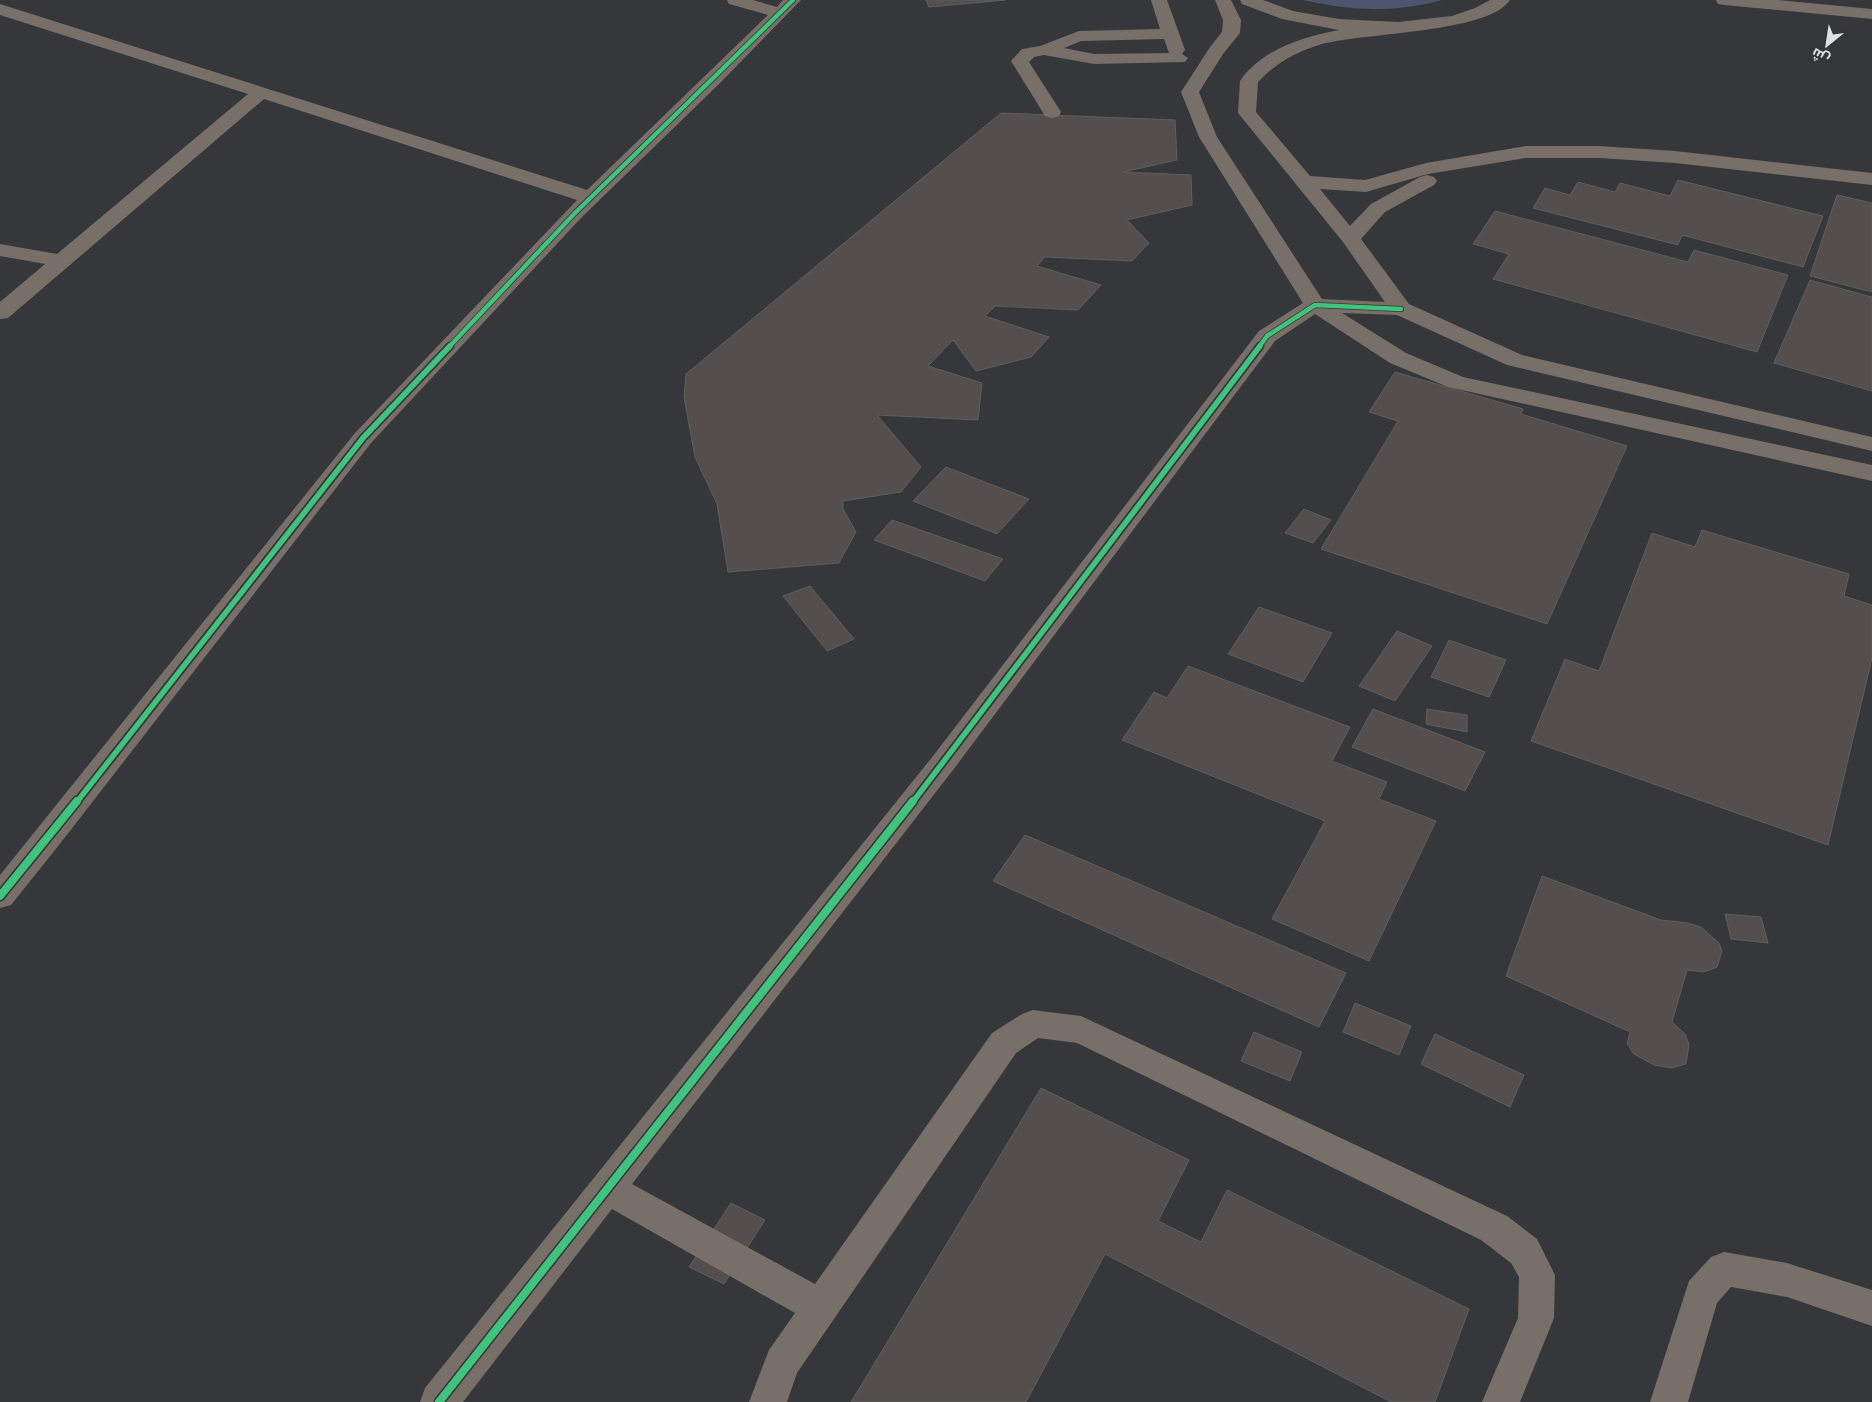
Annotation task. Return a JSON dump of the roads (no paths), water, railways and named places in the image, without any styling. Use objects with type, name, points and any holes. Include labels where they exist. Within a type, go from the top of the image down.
[{"type":"street","points":[[735,0],[786,6]]},
{"type":"street","points":[[1158,0],[1208,137],[1315,305],[1398,358],[1456,382],[1872,474]]},
{"type":"street","points":[[1190,92],[1216,51],[1231,33],[1232,20],[1223,0]]},
{"type":"street","points":[[1248,0],[1287,14],[1324,22],[1352,26],[1396,27]]},
{"type":"street","points":[[1401,310],[1350,238],[1247,113],[1248,81],[1269,63],[1296,47],[1333,36],[1460,19],[1504,0]]},
{"type":"street","points":[[1724,0],[1872,14]]},
{"type":"street","points":[[0,896],[55,830],[363,438],[591,198],[713,80],[786,6]]},
{"type":"street","points":[[1,11],[591,198]]},
{"type":"street","points":[[1052,112],[1020,62],[1028,53],[1044,50],[1080,36],[1171,34]]},
{"type":"street","points":[[1044,50],[1094,59],[1179,58]]},
{"type":"street","points":[[0,314],[261,93]]},
{"type":"street","points":[[1304,182],[1366,186],[1426,169],[1526,152],[1599,152],[1675,157],[1872,179]]},
{"type":"street","points":[[1350,238],[1378,208],[1420,184],[1450,172],[1518,161],[1566,158],[1633,161],[1872,188]]},
{"type":"street","points":[[0,250],[62,261]]},
{"type":"street","points":[[439,1402],[943,763],[1267,336],[1315,305],[1401,310],[1515,360],[1872,444]]},
{"type":"street","points":[[768,1402],[782,1363],[1004,1043],[1033,1024],[1081,1030],[1494,1228],[1524,1251],[1537,1275],[1536,1318],[1501,1402]]},
{"type":"street","points":[[607,1188],[820,1307]]},
{"type":"street","points":[[1669,1402],[1702,1293],[1724,1269],[1787,1280],[1872,1308]]}]
